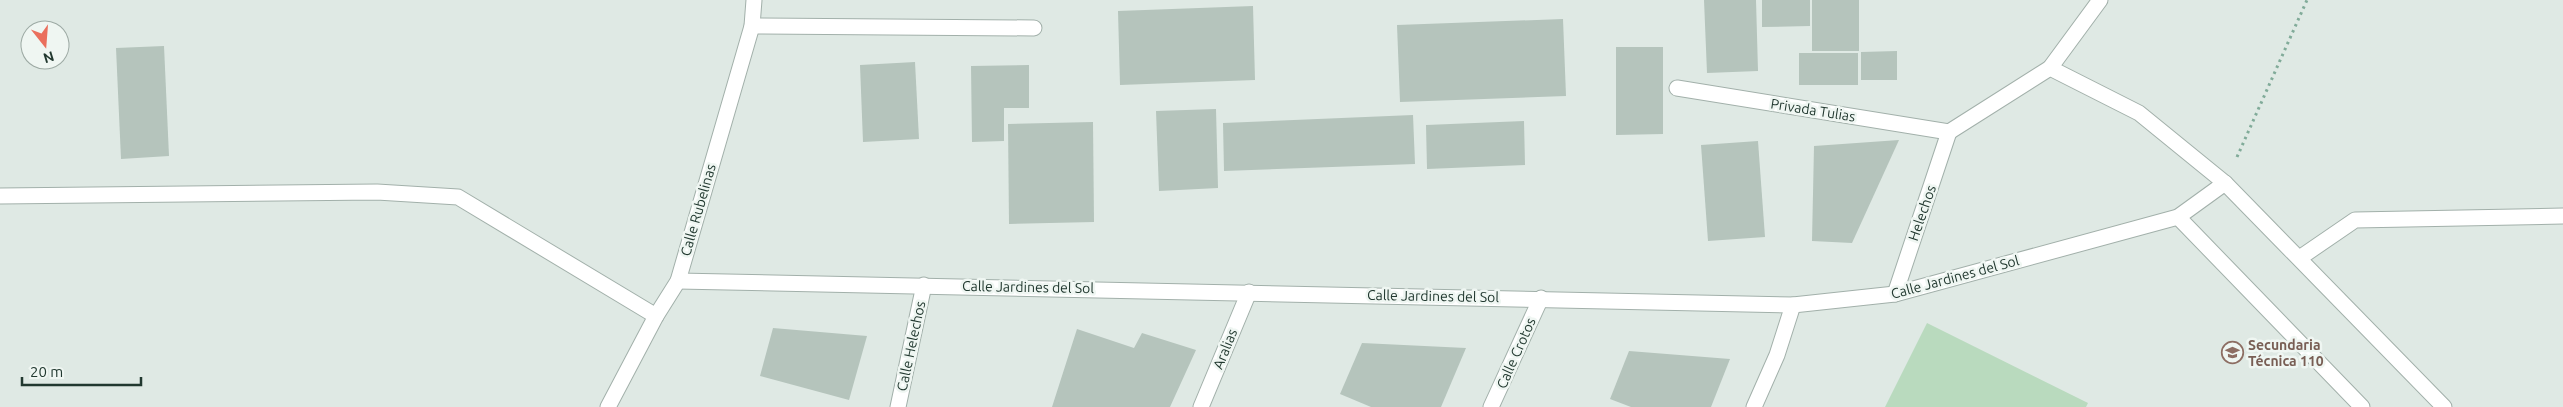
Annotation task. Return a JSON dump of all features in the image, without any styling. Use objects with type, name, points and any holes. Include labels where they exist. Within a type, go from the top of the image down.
[{"type":"street","name":"Calle Rubelinas","points":[[608,407],[656,316],[678,281],[752,26],[754,0]]},
{"type":"street","points":[[1949,132],[2050,68],[2100,0]]},
{"type":"street","points":[[752,26],[1034,28]]},
{"type":"street","points":[[2050,68],[2139,113],[2225,182],[2301,257],[2444,407]]},
{"type":"street","name":"Privada Tulias","points":[[1677,88],[1949,132]]},
{"type":"street","name":"Helechos","points":[[1895,294],[1949,132]]},
{"type":"street","points":[[2225,182],[2178,217],[2362,407]]},
{"type":"street","points":[[0,196],[378,192],[458,197],[656,316]]},
{"type":"street","points":[[2301,257],[2355,220],[2563,216]]},
{"type":"street","name":"Calle Jardines del Sol","points":[[678,281],[1541,298],[1793,305],[1895,294],[2178,217]]},
{"type":"street","name":"Calle Helechos","points":[[898,407],[924,285]]},
{"type":"street","name":"Aralias","points":[[1202,407],[1248,292]]},
{"type":"street","name":"Calle Crotos","points":[[1491,407],[1541,298]]},
{"type":"street","points":[[1754,407],[1777,355],[1793,305]]},
{"type":"path","points":[[2225,182],[2307,0]]},
{"type":"green space","points":[[1927,323],[2088,403],[2086,407],[1885,407]]},
{"type":"building","points":[[1704,0],[1756,0],[1758,71],[1707,73]]},
{"type":"building","points":[[1762,0],[1810,0],[1810,26],[1762,27]]},
{"type":"building","points":[[1812,0],[1859,0],[1859,51],[1812,51]]},
{"type":"building","points":[[1253,6],[1255,80],[1120,85],[1118,11]]},
{"type":"building","points":[[1563,19],[1566,96],[1400,102],[1397,25]]},
{"type":"building","points":[[164,46],[169,156],[121,159],[116,48]]},
{"type":"building","points":[[1616,47],[1663,47],[1663,134],[1616,135]]},
{"type":"building","points":[[1897,51],[1897,80],[1861,80],[1861,52]]},
{"type":"building","points":[[1799,53],[1858,53],[1858,85],[1799,85]]},
{"type":"building","points":[[915,62],[919,139],[863,142],[860,65]]},
{"type":"building","points":[[1029,65],[1029,108],[1004,108],[1004,141],[972,142],[971,66]]},
{"type":"building","points":[[1216,109],[1218,188],[1159,191],[1156,111]]},
{"type":"building","points":[[1413,115],[1415,164],[1224,171],[1223,123]]},
{"type":"building","points":[[1524,121],[1525,165],[1427,169],[1426,125]]},
{"type":"building","points":[[1093,122],[1094,222],[1009,224],[1008,124]]},
{"type":"building","points":[[1899,140],[1852,243],[1812,241],[1814,146]]},
{"type":"building","points":[[1758,141],[1765,237],[1708,241],[1701,145]]},
{"type":"building","points":[[773,328],[867,336],[849,400],[760,376]]},
{"type":"building","points":[[1077,329],[1134,348],[1142,333],[1196,350],[1170,407],[1052,407]]},
{"type":"building","points":[[1362,343],[1466,348],[1441,407],[1371,407],[1340,394]]},
{"type":"building","points":[[1629,351],[1730,359],[1711,407],[1631,407],[1610,399]]},
{"type":"place","name":"Secundaria Técnica 110","points":[[2232,353]]}]
